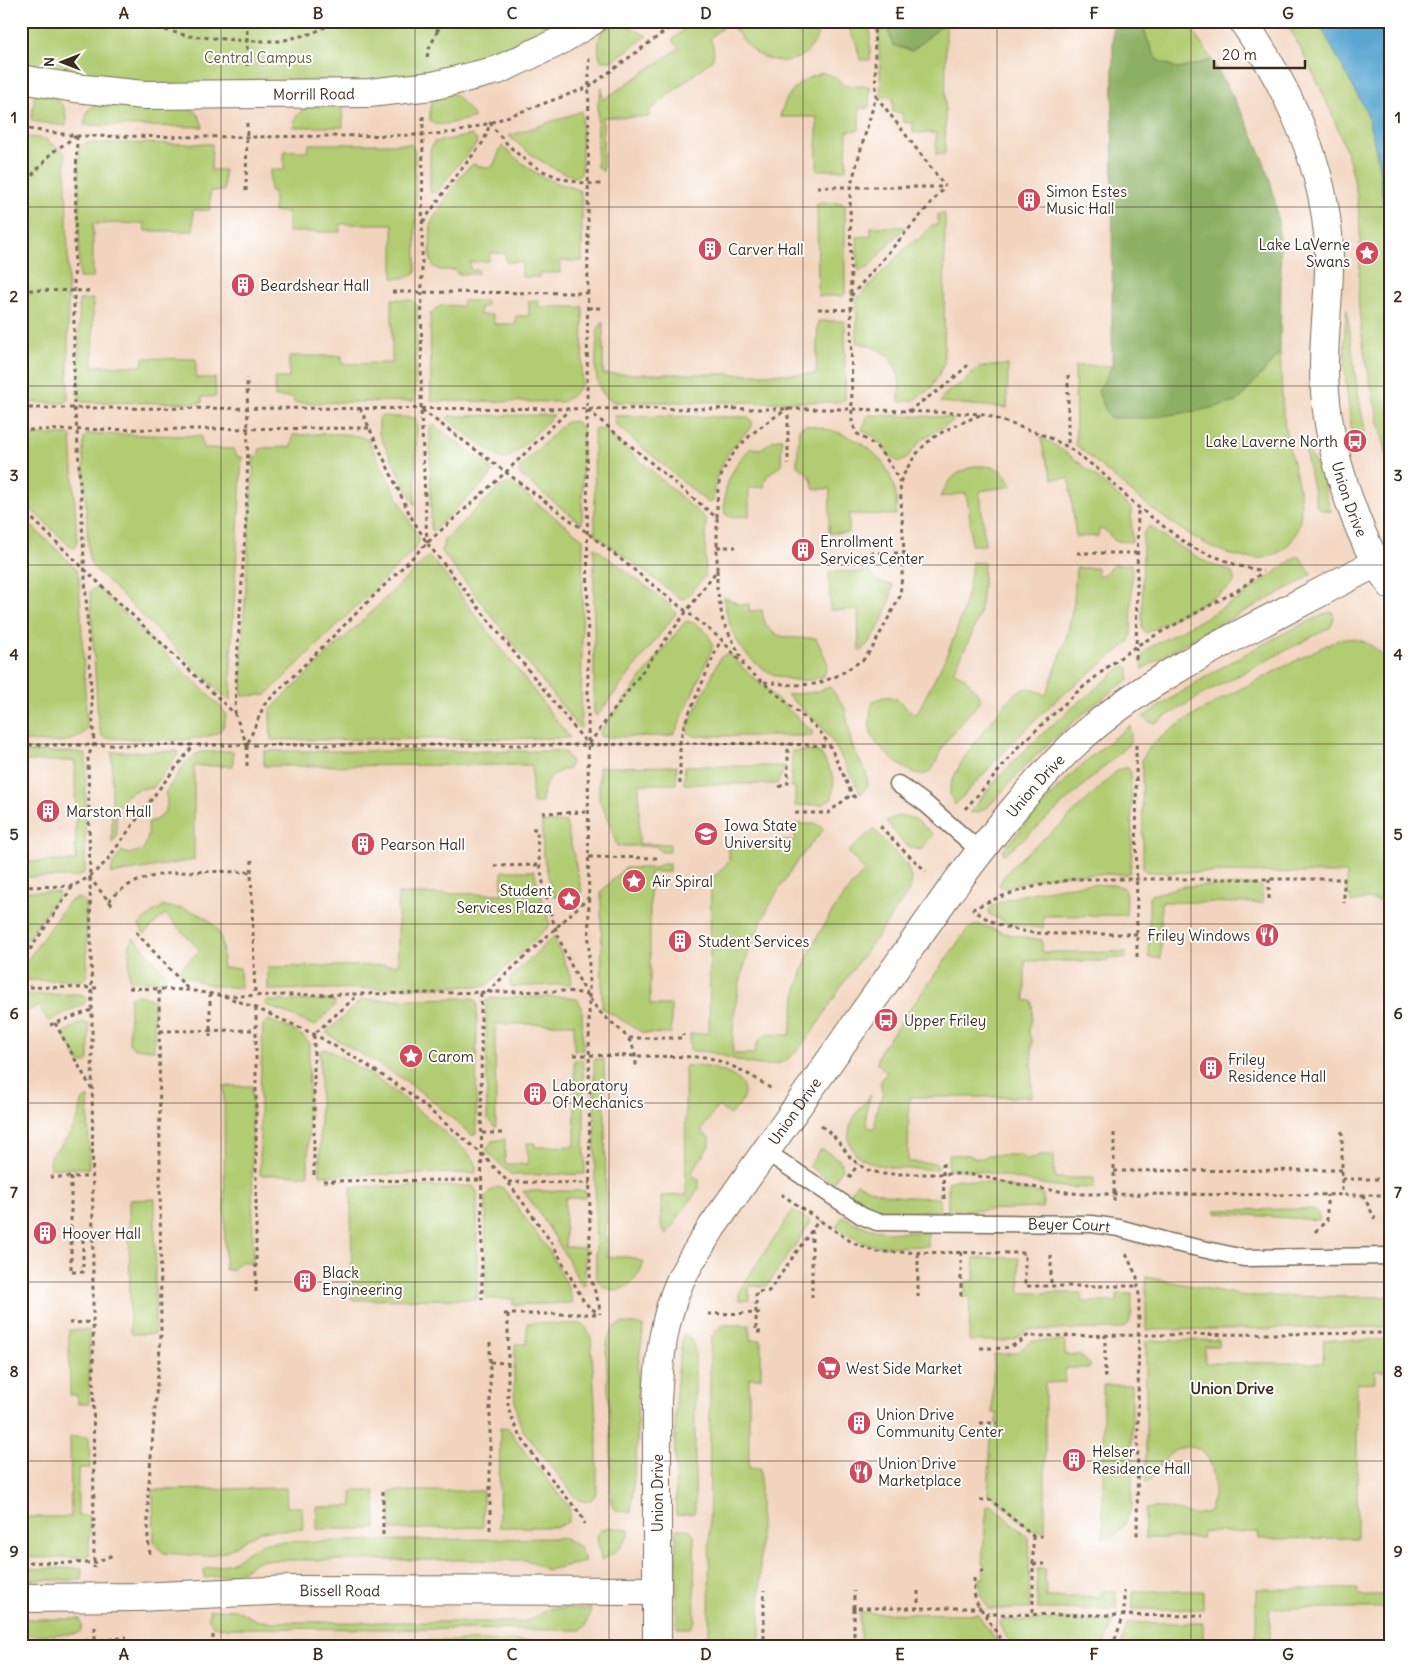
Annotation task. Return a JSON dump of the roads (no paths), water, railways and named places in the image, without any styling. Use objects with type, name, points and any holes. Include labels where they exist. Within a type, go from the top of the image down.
[{"type":"street","name":"Morrill Road","points":[[21,79],[75,88],[144,95],[369,93],[432,86],[498,70],[556,44],[592,21]]},
{"type":"street","name":"Union Drive","points":[[657,1647],[657,1402],[659,1368],[664,1331],[674,1296],[687,1267],[712,1227],[980,851],[1039,779],[1084,736],[1136,695],[1180,667],[1237,635],[1376,563],[1356,519],[1338,465],[1328,414],[1324,369],[1324,330],[1329,281],[1328,234],[1320,187],[1304,134],[1282,86],[1243,21]]},
{"type":"street","points":[[1376,563],[1391,585]]},
{"type":"street","name":"Bissell Road","points":[[21,1598],[167,1596],[290,1590],[657,1591]]},
{"type":"lane","points":[[898,784],[926,804],[980,851]]},
{"type":"lane","name":"Beyer Court","points":[[765,1151],[862,1216],[877,1222],[1092,1224],[1119,1228],[1166,1241],[1244,1258],[1391,1256]]},
{"type":"water","points":[[1318,21],[1391,21],[1391,279],[1387,260],[1384,209],[1378,159],[1367,113]]},
{"type":"place","name":"Simon Estes Music Hall","points":[[1029,200]]},
{"type":"place","name":"Carver Hall","points":[[710,249]]},
{"type":"place","name":"Lake LaVerne Swans","points":[[1367,253]]},
{"type":"place","name":"Beardshear Hall","points":[[243,285]]},
{"type":"place","name":"Lake Laverne North","points":[[1355,441]]},
{"type":"place","name":"Enrollment Services Center","points":[[803,550]]},
{"type":"place","name":"Marston Hall","points":[[48,811]]},
{"type":"place","name":"Iowa State University","points":[[706,834]]},
{"type":"place","name":"Pearson Hall","points":[[363,844]]},
{"type":"place","name":"Air Spiral","points":[[634,881]]},
{"type":"place","name":"Student Services Plaza","points":[[569,899]]},
{"type":"place","name":"Friley Windows","points":[[1267,935]]},
{"type":"place","name":"Student Services","points":[[680,941]]},
{"type":"place","name":"Upper Friley","points":[[886,1020]]},
{"type":"place","name":"Carom","points":[[411,1056]]},
{"type":"place","name":"Friley Residence Hall","points":[[1211,1068]]},
{"type":"place","name":"Laboratory Of Mechanics","points":[[535,1094]]},
{"type":"place","name":"Hoover Hall","points":[[45,1233]]},
{"type":"place","name":"Black Engineering","points":[[305,1281]]},
{"type":"place","name":"West Side Market","points":[[829,1368]]},
{"type":"place","name":"Union Drive Community Center","points":[[859,1423]]},
{"type":"place","name":"Helser Residence Hall","points":[[1074,1460]]},
{"type":"place","name":"Union Drive Marketplace","points":[[861,1472]]},
{"type":"district","name":"Union Drive","points":[[1232,1388]]},
{"type":"park label","name":"Central Campus","points":[[258,57]]}]
